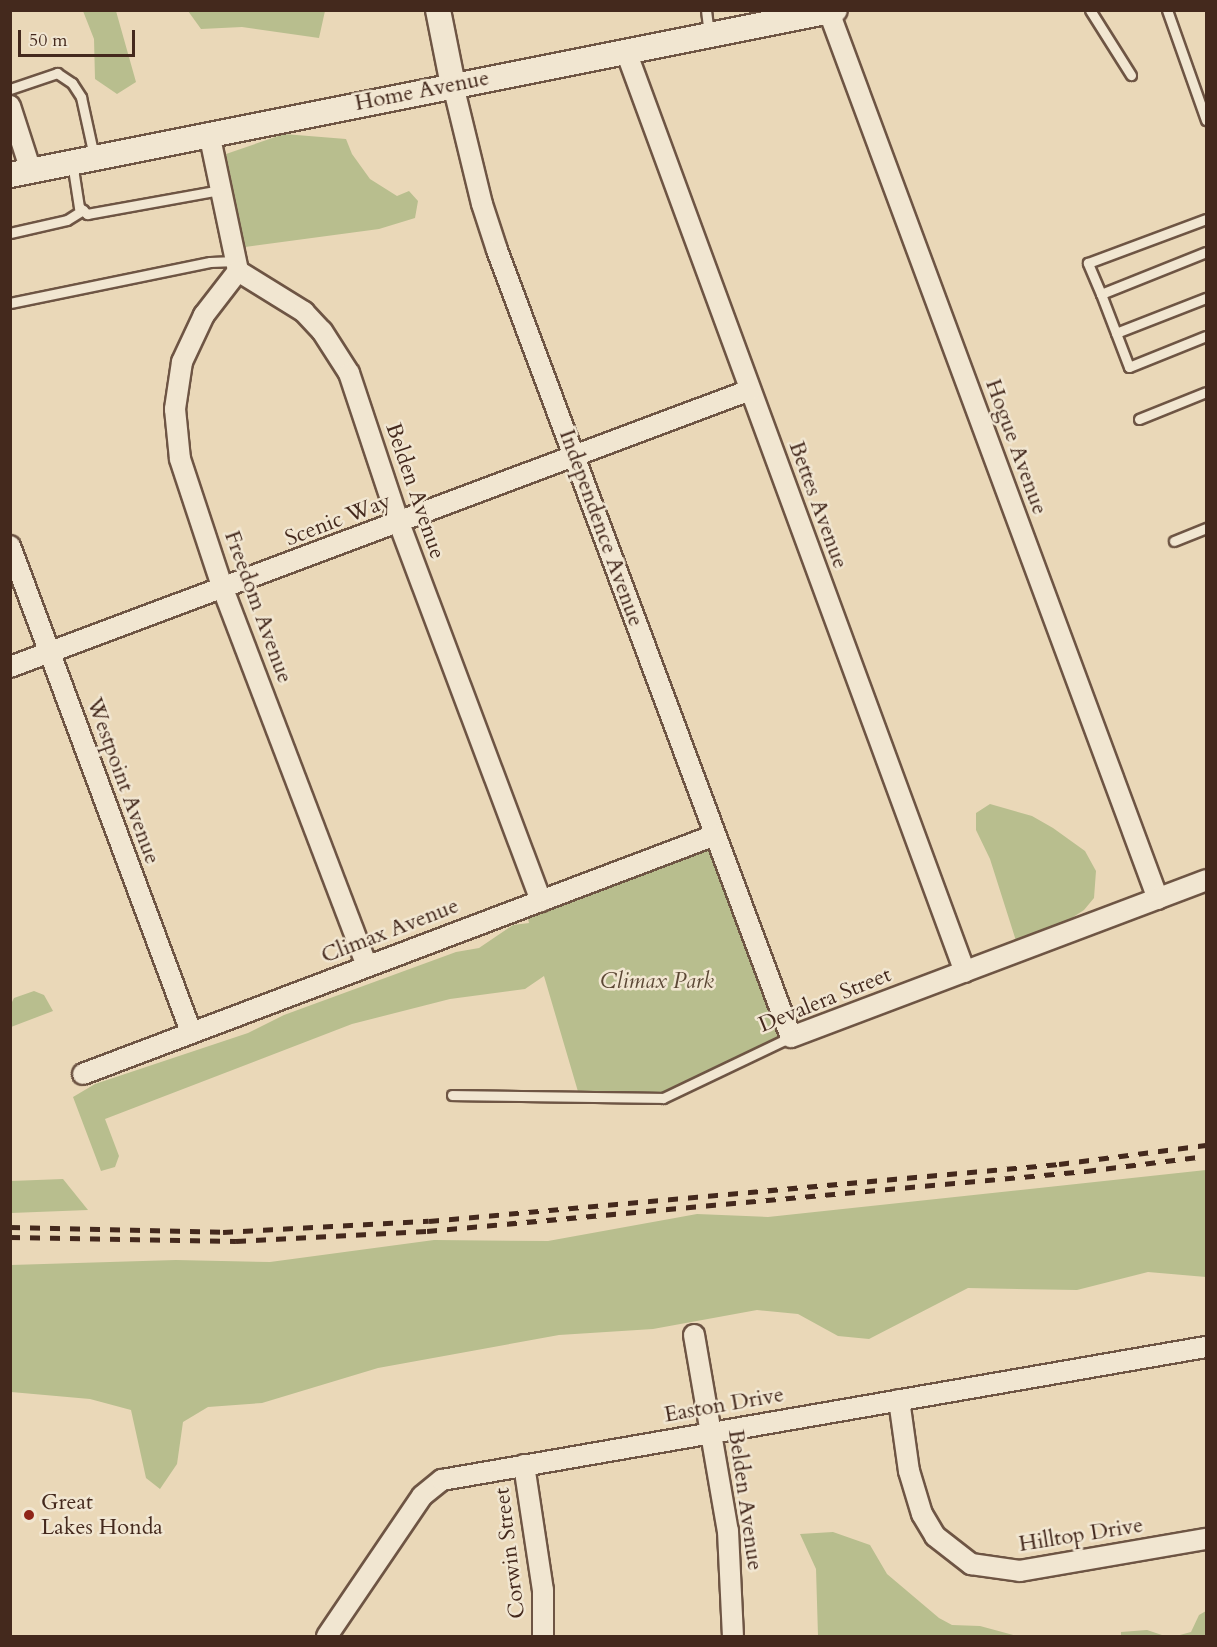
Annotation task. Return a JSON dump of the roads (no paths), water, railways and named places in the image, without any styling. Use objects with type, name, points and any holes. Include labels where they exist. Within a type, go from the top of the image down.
[{"type":"street","name":"Independence Avenue","points":[[438,10],[453,85],[482,204],[573,457],[791,1037]]},
{"type":"street","name":"Home Avenue","points":[[21,173],[453,85],[709,37],[760,18],[831,11]]},
{"type":"street","name":"Hogue Avenue","points":[[831,11],[1158,899]]},
{"type":"street","name":"Bettes Avenue","points":[[627,54],[965,972]]},
{"type":"street","points":[[10,106],[21,173]]},
{"type":"street","points":[[209,134],[237,266]]},
{"type":"street","name":"Belden Avenue","points":[[237,266],[304,312],[337,352],[358,396],[399,523],[541,901]]},
{"type":"street","name":"Freedom Avenue","points":[[237,266],[195,332],[182,362],[175,409],[180,459],[223,589],[366,964]]},
{"type":"street","name":"Scenic Way","points":[[10,667],[750,390]]},
{"type":"street","name":"Westpoint Avenue","points":[[10,546],[191,1032]]},
{"type":"street","name":"Climax Avenue","points":[[83,1074],[366,964],[715,835]]},
{"type":"street","name":"Devalera Street","points":[[791,1037],[1206,880]]},
{"type":"street","name":"Belden Avenue","points":[[694,1335],[732,1569],[733,1636]]},
{"type":"street","name":"Easton Drive","points":[[327,1636],[431,1486],[453,1477],[1206,1347]]},
{"type":"street","name":"Hilltop Drive","points":[[899,1400],[909,1471],[922,1514],[935,1536],[970,1564],[1020,1571],[1206,1539]]},
{"type":"street","name":"Corwin Street","points":[[524,1465],[542,1581],[543,1636]]},
{"type":"lane","points":[[706,10],[709,37]]},
{"type":"lane","points":[[1090,10],[1131,75]]},
{"type":"lane","points":[[1167,10],[1206,120]]},
{"type":"lane","points":[[10,89],[57,73],[72,83],[81,97],[83,160],[79,207],[87,214],[221,190]]},
{"type":"lane","points":[[10,232],[67,220],[83,210]]},
{"type":"lane","points":[[1206,219],[1088,262],[1129,367],[1206,336]]},
{"type":"lane","points":[[1101,294],[1206,252]]},
{"type":"lane","points":[[10,303],[210,262],[237,266]]},
{"type":"lane","points":[[1116,333],[1206,298]]},
{"type":"lane","points":[[1139,419],[1206,392]]},
{"type":"lane","points":[[1174,541],[1206,528]]},
{"type":"lane","name":"Devalera Street","points":[[452,1095],[663,1098],[791,1037]]},
{"type":"railway","points":[[10,1227],[223,1232],[429,1221],[1059,1164],[1206,1145]]},
{"type":"railway","points":[[10,1237],[236,1241],[427,1231],[1086,1171],[1206,1156]]},
{"type":"place","name":"Great Lakes Honda","points":[[29,1515]]},
{"type":"park label","name":"Climax Park","points":[[657,982]]}]
